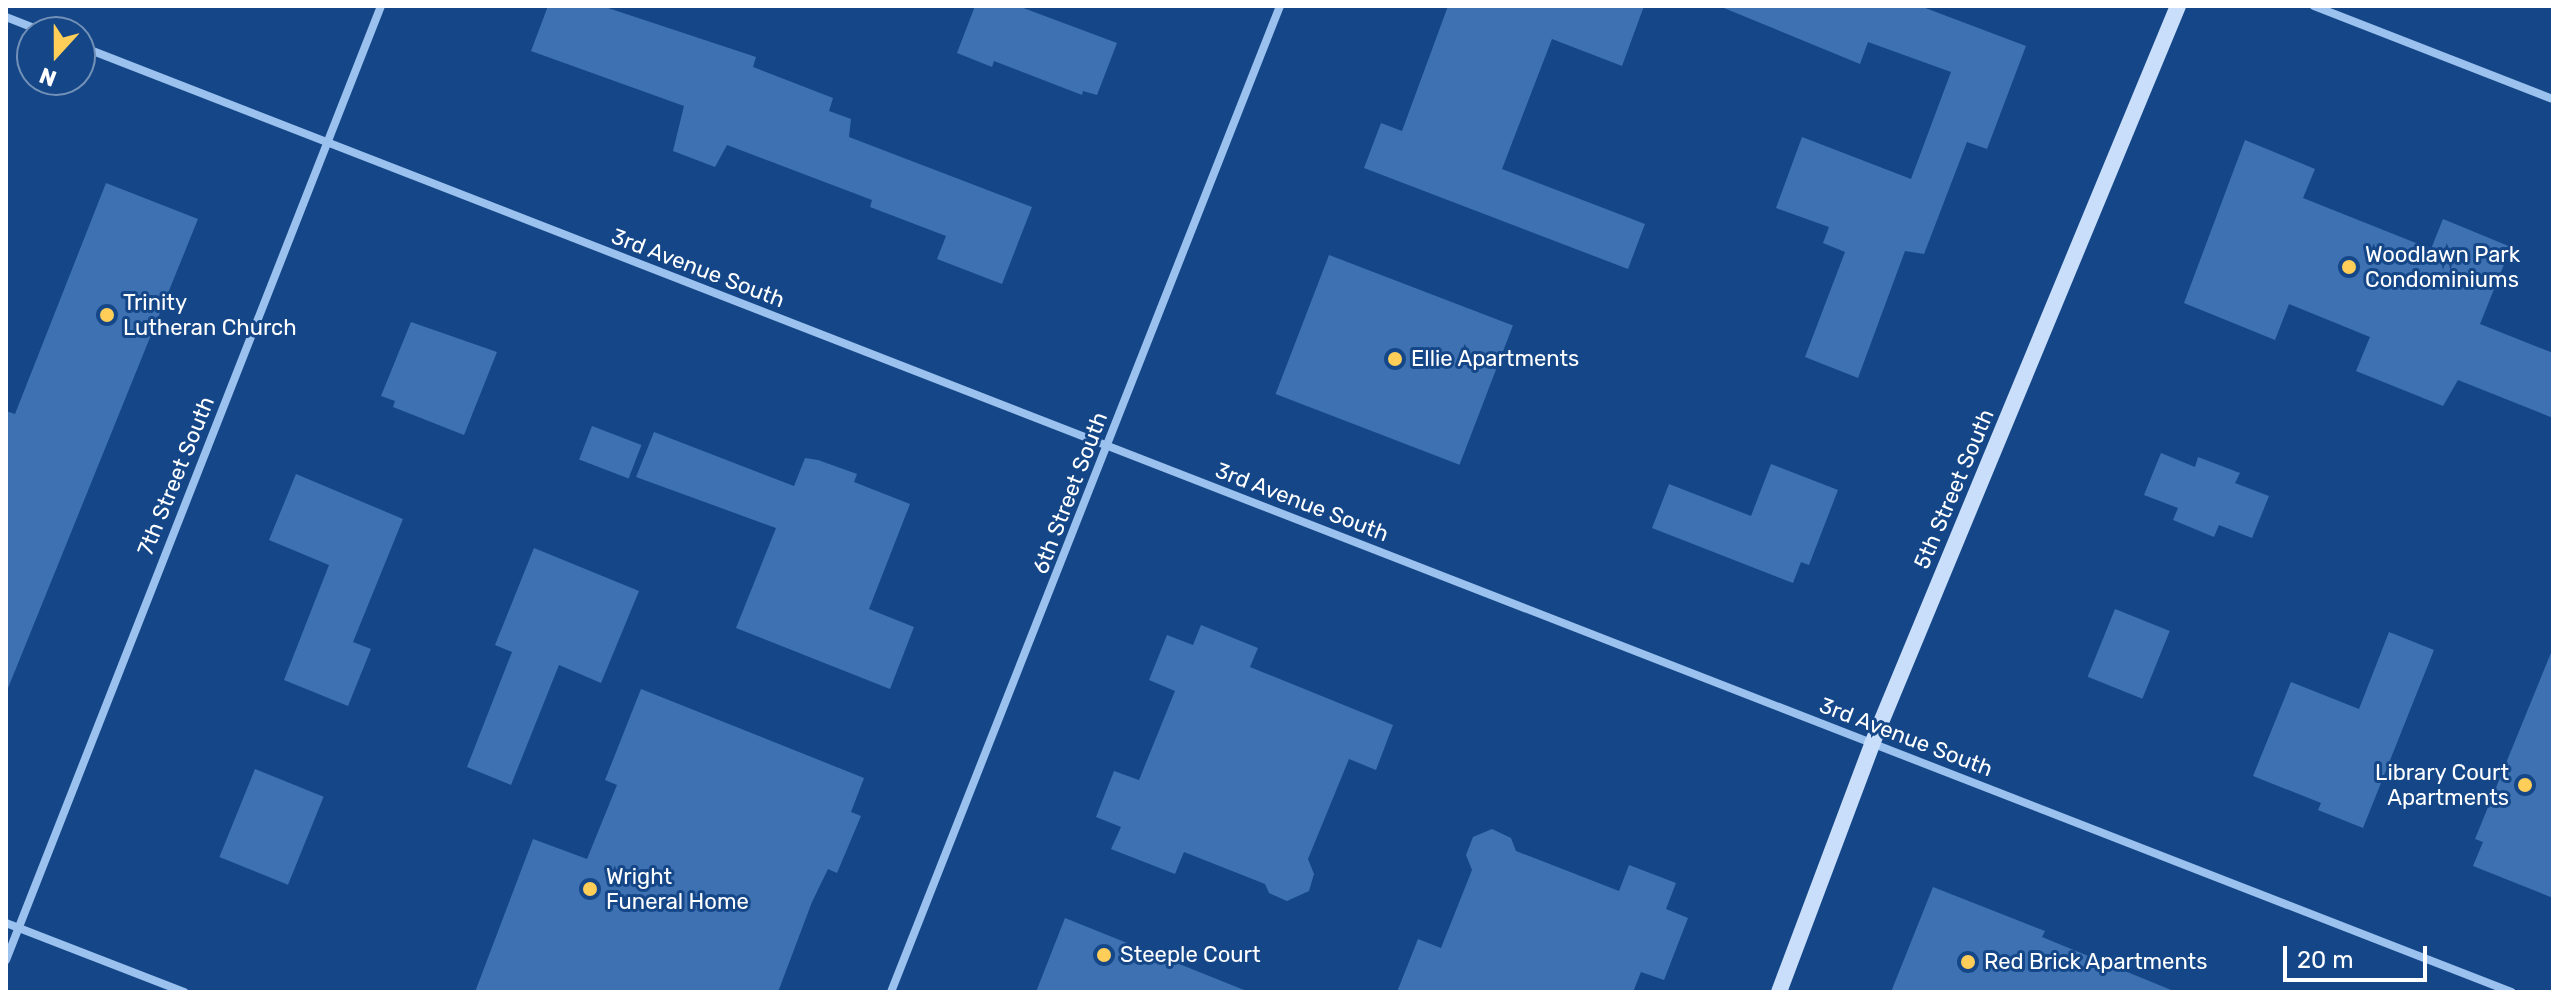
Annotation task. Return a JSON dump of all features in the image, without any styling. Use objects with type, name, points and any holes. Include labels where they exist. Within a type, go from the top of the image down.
[{"type":"street","name":"7th Street South","points":[[6,960],[381,6]]},
{"type":"street","name":"6th Street South","points":[[891,992],[1280,6]]},
{"type":"street","name":"5th Street South","points":[[1779,992],[1872,744],[2178,6]]},
{"type":"street","points":[[2314,6],[2553,99]]},
{"type":"street","name":"3rd Avenue South","points":[[96,52],[2511,992]]},
{"type":"street","points":[[6,923],[184,992]]},
{"type":"building","points":[[548,6],[602,6],[756,57],[753,67],[833,98],[829,111],[851,119],[849,137],[1032,207],[1002,284],[937,259],[946,236],[870,207],[872,200],[727,145],[715,167],[673,151],[684,106],[531,51]]},
{"type":"building","points":[[975,6],[1018,6],[1117,43],[1097,95],[1083,91],[1082,95],[994,61],[992,67],[957,53]]},
{"type":"building","points":[[1448,6],[1644,6],[1622,66],[1552,39],[1502,169],[1645,224],[1628,269],[1364,168],[1381,123],[1402,131]]},
{"type":"building","points":[[1719,6],[1920,6],[2026,46],[1987,149],[1967,142],[1924,254],[1905,251],[1858,378],[1805,357],[1845,252],[1823,243],[1829,227],[1776,208],[1802,137],[1911,179],[1951,72],[1868,42],[1860,64]]},
{"type":"building","name":"Woodlawn Park Condominiums","points":[[2245,140],[2315,169],[2303,198],[2431,249],[2443,219],[2511,247],[2480,324],[2553,353],[2553,418],[2458,380],[2443,406],[2356,371],[2370,337],[2289,304],[2275,340],[2184,303]]},
{"type":"building","name":"Trinity Lutheran Church","points":[[106,183],[198,219],[6,693],[6,411],[15,414]]},
{"type":"building","name":"Ellie Apartments","points":[[1329,255],[1513,326],[1460,465],[1276,394]]},
{"type":"building","points":[[411,322],[497,352],[464,435],[393,407],[395,401],[381,396]]},
{"type":"building","points":[[592,426],[641,445],[629,479],[579,460]]},
{"type":"building","points":[[654,432],[794,486],[805,458],[818,460],[857,474],[854,482],[910,504],[869,609],[914,627],[890,689],[736,628],[776,528],[636,477]]},
{"type":"building","points":[[2161,453],[2195,467],[2198,457],[2240,473],[2235,483],[2269,496],[2252,538],[2219,525],[2214,537],[2173,520],[2178,508],[2144,495]]},
{"type":"building","points":[[1771,464],[1838,490],[1809,565],[1801,562],[1793,583],[1652,528],[1669,484],[1751,516]]},
{"type":"building","points":[[296,474],[403,519],[353,642],[371,649],[348,706],[284,680],[329,565],[269,540]]},
{"type":"building","points":[[534,548],[639,591],[601,683],[559,665],[511,785],[467,767],[512,652],[495,645]]},
{"type":"building","points":[[2115,609],[2170,631],[2142,699],[2088,677]]},
{"type":"building","points":[[1201,625],[1258,648],[1250,667],[1393,725],[1376,770],[1349,759],[1308,859],[1314,874],[1309,891],[1287,901],[1269,893],[1265,884],[1184,852],[1175,874],[1111,849],[1121,827],[1096,817],[1114,771],[1139,780],[1175,691],[1149,680],[1167,635],[1193,645]]},
{"type":"building","points":[[2389,632],[2434,650],[2363,828],[2318,810],[2321,803],[2253,776],[2291,682],[2359,709]]},
{"type":"building","name":"Library Court Apartments","points":[[2553,648],[2553,898],[2473,866],[2483,842],[2475,839]]},
{"type":"building","points":[[641,689],[864,778],[851,812],[861,816],[837,873],[828,869],[812,902],[778,992],[475,992],[533,839],[587,859],[617,785],[605,780]]},
{"type":"building","points":[[255,769],[324,797],[288,885],[219,857]]},
{"type":"building","points":[[1492,829],[1511,838],[1516,851],[1619,891],[1629,865],[1676,883],[1666,909],[1688,918],[1664,980],[1641,972],[1633,992],[1397,992],[1418,939],[1441,948],[1472,870],[1466,855],[1473,837]]},
{"type":"building","name":"Red Brick Apartments","points":[[1933,887],[2045,931],[2042,937],[2176,992],[1891,992]]},
{"type":"building","name":"Steeple Court","points":[[1065,918],[1244,990],[1244,992],[1036,992]]},
{"type":"place","name":"Woodlawn Park Condominiums","points":[[2349,267]]},
{"type":"place","name":"Trinity Lutheran Church","points":[[107,315]]},
{"type":"place","name":"Ellie Apartments","points":[[1395,359]]},
{"type":"place","name":"Library Court Apartments","points":[[2525,785]]},
{"type":"place","name":"Wright Funeral Home","points":[[590,889]]},
{"type":"place","name":"Steeple Court","points":[[1104,955]]},
{"type":"place","name":"Red Brick Apartments","points":[[1968,962]]}]
